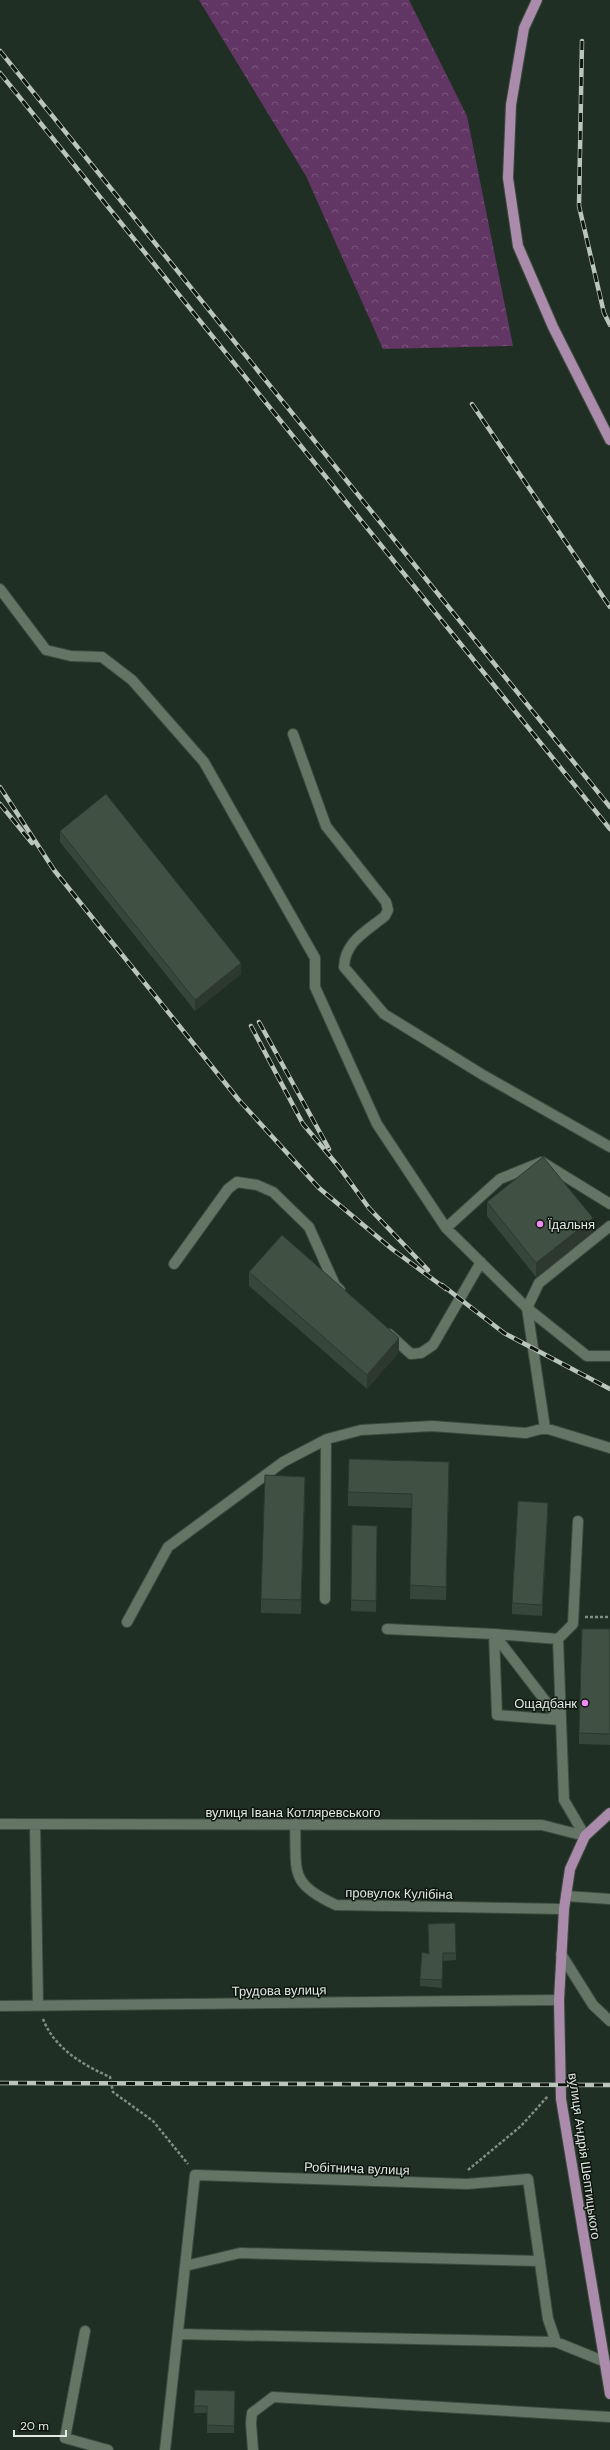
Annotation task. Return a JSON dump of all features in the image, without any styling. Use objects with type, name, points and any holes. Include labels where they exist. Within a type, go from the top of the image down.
[{"type":"main road","points":[[537,0],[524,28],[510,105],[508,178],[518,246],[553,327],[610,440]]},
{"type":"main road","name":"вулиця Андрія Шептицького","points":[[610,1813],[586,1836],[570,1869],[564,1908],[559,2000],[559,2084],[605,2340],[603,2361],[610,2394]]},
{"type":"street","points":[[0,589],[46,650],[72,656],[102,657],[132,680],[204,762],[315,958],[315,987],[377,1124],[446,1228],[527,1308],[587,1356],[610,1356]]},
{"type":"street","points":[[293,734],[326,826],[386,902],[388,910],[385,916],[353,942],[345,954],[344,967],[384,1014],[483,1075],[610,1147]]},
{"type":"street","points":[[446,1228],[500,1179],[542,1162],[610,1204]]},
{"type":"street","points":[[174,1264],[228,1188],[237,1182],[257,1185],[273,1192],[309,1227],[335,1285],[347,1296]]},
{"type":"street","points":[[545,1428],[527,1308],[539,1283],[610,1226]]},
{"type":"street","points":[[382,1327],[411,1354],[421,1353],[433,1345],[482,1262]]},
{"type":"street","points":[[126,1622],[168,1547],[284,1462],[326,1440],[361,1430],[432,1426],[526,1433],[545,1428],[610,1448]]},
{"type":"street","points":[[325,1599],[326,1440]]},
{"type":"street","points":[[578,1521],[573,1624],[558,1639],[560,1720],[564,1800],[586,1836]]},
{"type":"street","points":[[387,1629],[494,1634],[558,1639]]},
{"type":"street","points":[[494,1634],[560,1720]]},
{"type":"street","points":[[494,1634],[497,1714],[560,1720]]},
{"type":"street","name":"вулиця Івана Котляревського","points":[[0,1824],[542,1825],[586,1836]]},
{"type":"street","name":"провулок Кулібіна","points":[[294,1824],[298,1877],[306,1889],[336,1905],[564,1908]]},
{"type":"street","points":[[35,1825],[38,2005]]},
{"type":"street","points":[[566,1896],[610,1899]]},
{"type":"street","points":[[561,1954],[593,2004],[610,2021]]},
{"type":"street","name":"Трудова вулиця","points":[[0,2006],[559,2000]]},
{"type":"street","points":[[165,2450],[195,2175]]},
{"type":"street","name":"Робітнича вулиця","points":[[195,2175],[467,2184],[528,2179],[548,2319],[556,2342]]},
{"type":"street","points":[[185,2266],[240,2253],[540,2261]]},
{"type":"street","points":[[85,2331],[65,2438],[108,2450]]},
{"type":"street","points":[[178,2334],[556,2342],[603,2361]]},
{"type":"street","points":[[253,2450],[251,2423],[252,2413],[273,2396],[610,2417]]},
{"type":"path","points":[[573,1618],[610,1617]]},
{"type":"path","points":[[38,2005],[46,2027],[59,2044],[88,2067],[110,2077],[113,2092],[153,2121],[180,2152],[195,2175]]},
{"type":"path","points":[[467,2184],[466,2171],[521,2126],[559,2084]]},
{"type":"green space","points":[[199,0],[409,0],[467,116],[513,346],[383,349],[306,176]]},
{"type":"building","points":[[106,794],[241,963],[195,1000],[60,831]]},
{"type":"building","name":"Їдальня","points":[[543,1157],[593,1218],[536,1263],[487,1202]]},
{"type":"building","points":[[282,1235],[399,1338],[367,1375],[249,1272]]},
{"type":"building","points":[[349,1459],[449,1462],[446,1587],[410,1585],[412,1494],[348,1492]]},
{"type":"building","points":[[265,1475],[305,1477],[301,1600],[261,1599]]},
{"type":"building","points":[[518,1501],[548,1503],[542,1605],[512,1603]]},
{"type":"building","points":[[352,1525],[377,1526],[376,1601],[351,1600]]},
{"type":"building","points":[[582,1629],[610,1629],[610,1734],[579,1733]]},
{"type":"building","points":[[455,1923],[456,1953],[443,1953],[442,1980],[420,1979],[422,1952],[429,1954],[428,1924]]},
{"type":"building","points":[[195,2390],[235,2391],[234,2426],[207,2425],[207,2406],[194,2406]]},
{"type":"railway","points":[[582,41],[579,206],[604,313],[610,325]]},
{"type":"railway","points":[[0,51],[610,807]]},
{"type":"railway","points":[[0,73],[610,829]]},
{"type":"railway","points":[[472,404],[610,607]]},
{"type":"railway","points":[[0,787],[54,870],[238,1099],[319,1188],[392,1249],[446,1289]]},
{"type":"railway","points":[[0,804],[32,843]]},
{"type":"railway","points":[[259,1022],[329,1149]]},
{"type":"railway","points":[[251,1026],[303,1124],[339,1167],[369,1208],[428,1270]]},
{"type":"railway","points":[[442,1285],[504,1333],[610,1389]]},
{"type":"railway","points":[[0,2083],[610,2085]]},
{"type":"place","name":"Їдальня","points":[[540,1224]]},
{"type":"place","name":"Ощадбанк","points":[[585,1703]]}]
